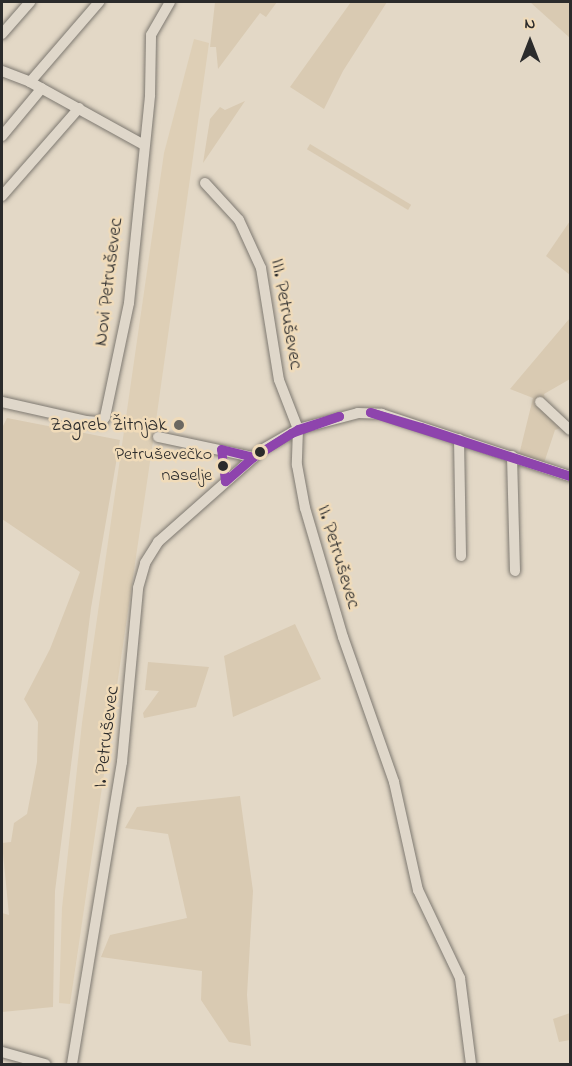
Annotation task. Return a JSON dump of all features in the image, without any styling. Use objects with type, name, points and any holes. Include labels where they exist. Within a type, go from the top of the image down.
[{"type":"street","points":[[2,34],[30,2]]},
{"type":"street","points":[[30,82],[99,2]]},
{"type":"street","name":"Novi Petruševec","points":[[2,402],[102,422],[125,329],[151,83],[151,35],[170,2]]},
{"type":"street","points":[[2,71],[42,88],[144,145]]},
{"type":"street","points":[[2,136],[42,88]]},
{"type":"street","points":[[2,196],[79,108]]},
{"type":"street","name":"III. Petruševec","points":[[205,183],[239,220],[255,250],[271,313],[279,380],[298,429]]},
{"type":"street","points":[[540,402],[570,430]]},
{"type":"street","name":"I. Petruševec","points":[[75,1063],[122,762],[141,576],[158,542],[253,457],[298,429],[339,416],[370,412],[570,476]]},
{"type":"street","name":"II. Petruševec","points":[[298,429],[297,465],[305,508],[394,783],[418,890],[460,978],[471,1065]]},
{"type":"street","points":[[158,437],[253,457]]},
{"type":"street","points":[[459,439],[461,556]]},
{"type":"street","points":[[512,456],[515,571]]},
{"type":"street","points":[[2,1052],[21,1063],[45,1064]]},
{"type":"shaded area","points":[[215,2],[277,2],[266,17],[260,13],[218,69],[216,47],[210,47]]},
{"type":"shaded area","points":[[351,2],[387,2],[343,71],[324,109],[290,87]]},
{"type":"shaded area","points":[[530,2],[570,2],[570,38]]},
{"type":"shaded area","name":"Zagreb Žitnjak","points":[[194,39],[209,43],[70,1004],[59,1003],[62,908],[82,723],[164,153]]},
{"type":"shaded area","points":[[245,101],[203,163],[210,119],[220,107],[225,110]]},
{"type":"shaded area","points":[[310,144],[411,205],[408,210],[307,149]]},
{"type":"shaded area","points":[[570,221],[570,275],[546,256]]},
{"type":"shaded area","points":[[570,318],[570,379],[544,394],[546,406],[564,427],[555,430],[544,463],[519,455],[533,398],[510,389]]},
{"type":"shaded area","points":[[7,418],[120,440],[91,608],[55,891],[53,1007],[2,1012],[2,913],[9,915],[2,843],[11,842],[14,823],[27,814],[37,762],[38,722],[24,699],[50,649],[80,572],[2,519],[2,428]]},
{"type":"shaded area","points":[[295,624],[321,679],[233,717],[224,656]]},
{"type":"shaded area","points":[[148,662],[209,667],[196,707],[144,718],[143,713],[159,691],[145,690]]},
{"type":"shaded area","points":[[240,796],[253,891],[247,995],[251,1046],[229,1042],[201,1000],[202,971],[101,957],[110,935],[187,918],[168,834],[125,828],[137,807]]},
{"type":"shaded area","points":[[570,1013],[570,1040],[559,1042],[553,1019]]},
{"type":"transit line","points":[[370,412],[421,427],[570,476],[370,412]]},
{"type":"transit line","points":[[253,457],[298,429],[339,416]]},
{"type":"transit line","points":[[253,457],[291,433],[339,416]]},
{"type":"transit line","points":[[221,449],[253,457],[225,481],[221,449]]},
{"type":"place","name":"Zagreb Žitnjak","points":[[179,425]]},
{"type":"place","name":"Petruševečko naselje","points":[[223,466]]}]
